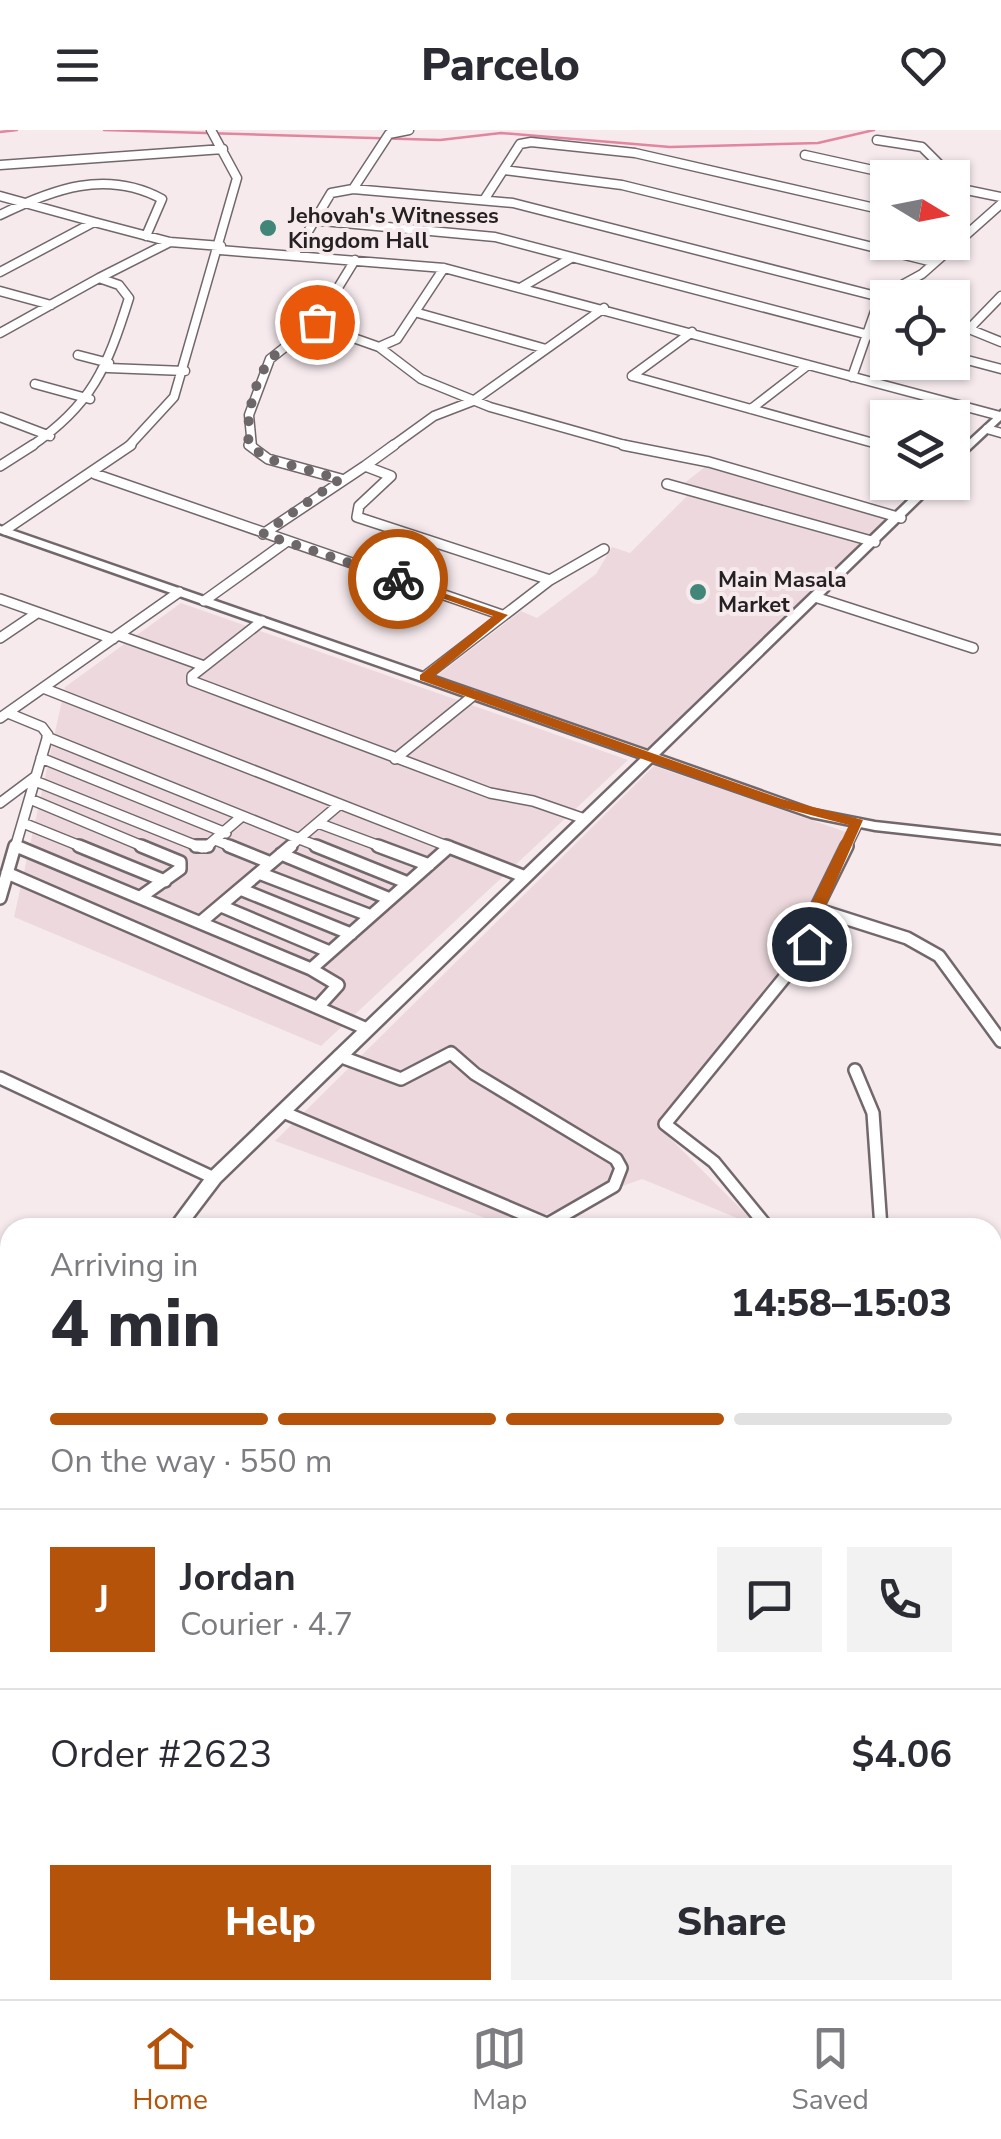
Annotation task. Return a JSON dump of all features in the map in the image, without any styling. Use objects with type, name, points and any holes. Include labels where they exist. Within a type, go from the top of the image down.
[{"type":"street","points":[[353,190],[387,138],[409,130]]},
{"type":"street","points":[[2,530],[95,474],[160,416],[185,370],[237,178],[213,134]]},
{"type":"street","points":[[877,140],[922,147],[935,160]]},
{"type":"street","points":[[484,200],[524,142],[599,148],[676,162],[870,207]]},
{"type":"street","points":[[0,165],[223,149]]},
{"type":"street","points":[[805,155],[870,169]]},
{"type":"street","points":[[504,170],[622,185],[933,262]]},
{"type":"street","points":[[0,215],[48,191],[92,184],[140,189],[162,198],[146,236]]},
{"type":"street","points":[[294,255],[330,193],[353,190],[484,200],[556,213],[870,294]]},
{"type":"street","points":[[970,192],[1001,201]]},
{"type":"street","points":[[0,196],[170,242],[444,268],[1000,415],[970,446]]},
{"type":"street","points":[[970,230],[1001,201]]},
{"type":"street","points":[[312,220],[476,234],[870,335]]},
{"type":"street","points":[[0,272],[94,222]]},
{"type":"street","points":[[0,333],[170,242]]},
{"type":"street","points":[[522,287],[571,258]]},
{"type":"street","points":[[340,479],[268,459],[249,445],[250,415],[270,359],[310,330],[355,260]]},
{"type":"street","points":[[912,280],[935,260]]},
{"type":"street","points":[[379,347],[397,339],[418,313],[444,268]]},
{"type":"street","points":[[0,465],[50,436],[90,399],[109,366],[129,298],[119,285],[99,278]]},
{"type":"street","points":[[0,291],[51,305]]},
{"type":"street","points":[[1001,296],[969,329],[1001,342]]},
{"type":"street","points":[[263,534],[434,416],[474,402],[604,308]]},
{"type":"street","points":[[418,313],[546,349]]},
{"type":"street","points":[[852,377],[870,322]]},
{"type":"street","points":[[310,330],[345,335],[379,347],[422,379],[474,402],[652,453],[709,462],[901,518]]},
{"type":"street","points":[[692,332],[632,376],[870,442]]},
{"type":"street","points":[[78,355],[109,366],[185,370]]},
{"type":"street","points":[[970,361],[1001,369]]},
{"type":"street","points":[[751,409],[808,364]]},
{"type":"street","points":[[35,384],[90,399]]},
{"type":"street","points":[[0,418],[50,436]]},
{"type":"street","points":[[988,429],[1001,433]]},
{"type":"street","points":[[365,466],[391,476],[359,506],[357,517],[550,580]]},
{"type":"street","points":[[95,474],[502,615]]},
{"type":"street","points":[[667,484],[875,542]]},
{"type":"street","points":[[184,1218],[214,1178],[522,876],[918,500]]},
{"type":"street","points":[[2,530],[812,813],[858,823],[1001,840]]},
{"type":"street","points":[[204,601],[286,542]]},
{"type":"street","points":[[424,678],[550,580],[604,549]]},
{"type":"street","points":[[4,716],[179,592]]},
{"type":"street","points":[[818,598],[973,648]]},
{"type":"street","points":[[0,599],[204,666]]},
{"type":"street","points":[[0,638],[37,613]]},
{"type":"street","points":[[262,622],[191,678],[197,684],[490,793],[534,801],[582,818]]},
{"type":"street","points":[[44,688],[522,876]]},
{"type":"street","points":[[396,759],[474,695]]},
{"type":"street","points":[[4,716],[42,728],[47,737],[408,883]]},
{"type":"street","points":[[0,898],[47,737]]},
{"type":"street","points":[[42,758],[276,858],[390,899]]},
{"type":"street","points":[[36,778],[201,848],[222,836],[241,817]]},
{"type":"street","points":[[0,803],[36,778]]},
{"type":"street","points":[[30,799],[180,862],[182,867],[142,896]]},
{"type":"street","points":[[202,922],[340,804]]},
{"type":"street","points":[[23,823],[165,881]]},
{"type":"street","points":[[318,823],[429,865]]},
{"type":"street","points":[[760,1218],[714,1162],[666,1124],[802,956],[816,909],[858,823]]},
{"type":"street","points":[[16,846],[312,969],[338,984],[318,1008]]},
{"type":"street","points":[[312,969],[449,847]]},
{"type":"street","points":[[8,873],[366,1029]]},
{"type":"street","points":[[259,873],[371,916]]},
{"type":"street","points":[[240,889],[351,934]]},
{"type":"street","points":[[220,906],[330,952]]},
{"type":"street","points":[[816,909],[916,941],[933,952],[951,969],[1001,1041]]},
{"type":"street","points":[[339,1056],[401,1080],[451,1053],[475,1074],[616,1160],[621,1168],[614,1186],[558,1218]]},
{"type":"street","points":[[855,1070],[873,1113],[880,1218]]},
{"type":"street","points":[[0,1078],[214,1178]]},
{"type":"street","points":[[283,1112],[526,1218]]},
{"type":"shaded area","name":"Main Masala Market","points":[[710,463],[781,490],[824,496],[884,517],[894,526],[647,756],[430,681],[521,611],[537,618],[596,574],[612,547],[630,553],[689,494],[678,488]]},
{"type":"shaded area","points":[[181,603],[628,760],[321,1046],[14,917],[65,687]]},
{"type":"shaded area","points":[[654,766],[846,832],[802,942],[657,1125],[750,1218],[737,1218],[642,1179],[535,1218],[485,1218],[275,1141]]},
{"type":"waterway","points":[[0,132],[17,130]]},
{"type":"waterway","points":[[104,130],[440,140],[501,133],[670,147],[818,143],[874,130]]},
{"type":"way so far","points":[[317,322],[270,359],[255,393],[247,434],[256,454],[340,479],[263,534],[398,579]]},
{"type":"place","name":"Jehovah's Witnesses Kingdom Hall","points":[[268,228]]},
{"type":"place","name":"Main Masala Market","points":[[698,592]]},
{"type":"route","points":[[398,579],[502,615],[424,678],[777,802],[858,823],[816,909],[809,944]]}]
